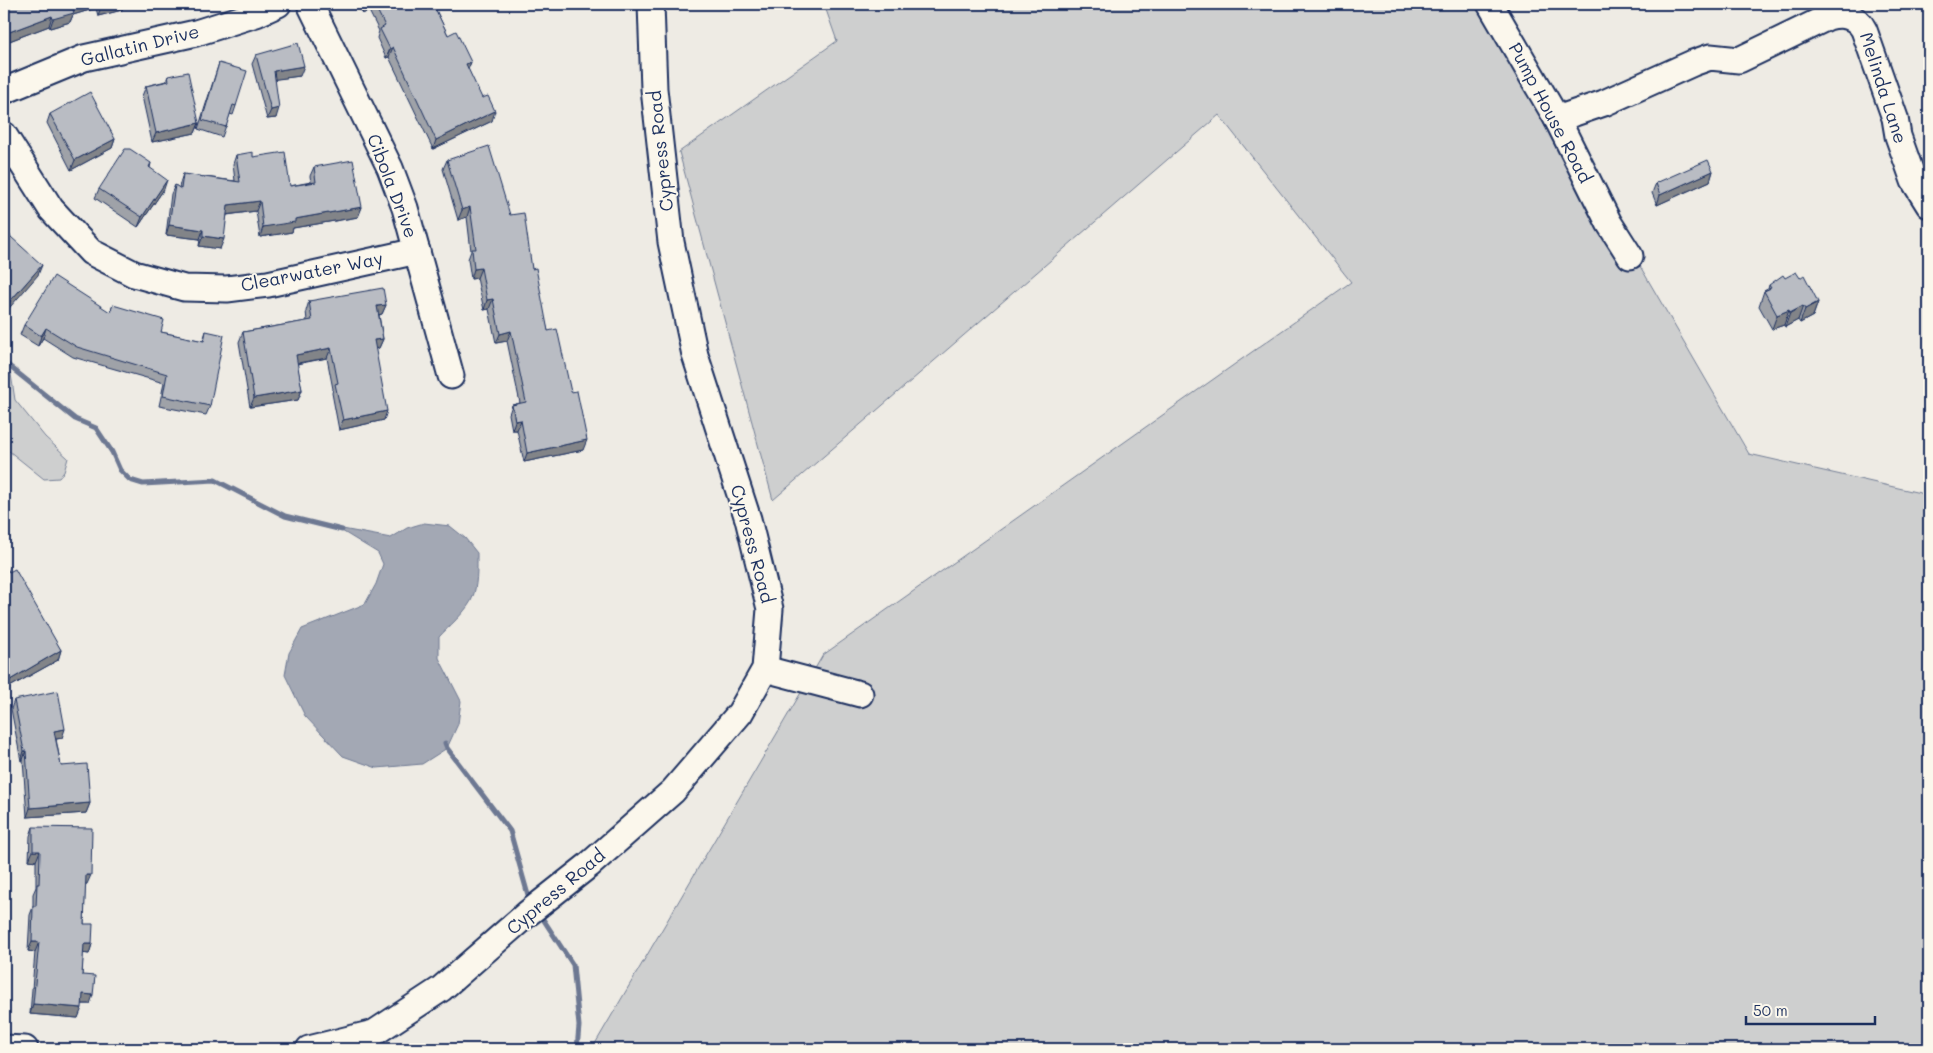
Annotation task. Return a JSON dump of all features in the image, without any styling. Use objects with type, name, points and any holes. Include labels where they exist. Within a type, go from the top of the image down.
[{"type":"street","name":"Gallatin Drive","points":[[4,91],[84,58],[196,33],[256,14],[278,4]]},
{"type":"street","name":"Cibola Drive","points":[[310,4],[390,168],[405,208],[451,376]]},
{"type":"street","name":"Cypress Road","points":[[309,1049],[374,1033],[441,989],[527,914],[589,865],[673,791],[740,713],[764,669],[770,609],[748,519],[695,355],[671,242],[654,90],[651,4]]},
{"type":"street","name":"Pump House Road","points":[[1490,4],[1557,119],[1609,223],[1630,256]]},
{"type":"street","name":"Melinda Lane","points":[[1557,119],[1604,103],[1710,57],[1739,60],[1828,17],[1840,15],[1854,19],[1860,23],[1864,30],[1895,118],[1898,136],[1914,181],[1929,206]]},
{"type":"street","name":"Clearwater Way","points":[[4,135],[50,209],[92,252],[134,274],[184,288],[227,289],[268,284],[417,251]]},
{"type":"street","points":[[764,669],[860,694]]},
{"type":"street","points":[[4,1048],[25,1049]]},
{"type":"shaded area","points":[[824,4],[1488,4],[1749,454],[1929,495],[1929,1049],[592,1049],[823,655],[1351,282],[1219,115],[773,500],[679,152],[837,41]]},
{"type":"shaded area","points":[[4,368],[11,374],[15,400],[45,437],[68,458],[64,472],[59,478],[44,479],[4,447]]},
{"type":"shaded area","points":[[424,523],[450,526],[465,538],[477,553],[476,584],[471,601],[439,637],[439,658],[461,701],[458,724],[447,748],[422,764],[377,768],[343,756],[305,716],[285,675],[289,653],[302,629],[365,604],[376,584],[383,564],[378,553],[337,528],[391,538],[407,528]]},
{"type":"building","points":[[4,4],[83,4],[72,7],[74,13],[53,19],[52,16],[4,34]]},
{"type":"building","points":[[374,4],[433,4],[448,35],[456,31],[471,62],[466,64],[482,98],[488,96],[495,111],[436,140],[393,47],[390,49],[380,29],[385,26]]},
{"type":"building","points":[[298,43],[304,66],[274,71],[279,108],[271,110],[256,55]]},
{"type":"building","points":[[219,63],[247,71],[236,106],[233,105],[226,127],[202,120]]},
{"type":"building","points":[[188,72],[199,123],[156,133],[146,86],[169,81],[168,76]]},
{"type":"building","points":[[90,92],[115,139],[75,160],[50,114]]},
{"type":"building","points":[[489,146],[510,215],[524,213],[532,269],[536,268],[548,331],[557,329],[571,392],[577,391],[587,440],[527,453],[521,420],[515,421],[512,405],[526,402],[511,331],[500,334],[493,299],[487,300],[481,268],[474,269],[472,249],[476,249],[470,207],[462,210],[447,160]]},
{"type":"building","points":[[125,149],[130,149],[151,163],[149,167],[167,180],[142,217],[99,189]]},
{"type":"building","points":[[253,152],[253,157],[285,152],[290,186],[316,182],[314,167],[353,160],[362,207],[295,219],[295,222],[263,227],[260,201],[228,205],[224,239],[203,236],[203,230],[169,225],[175,185],[181,189],[183,174],[240,182],[236,155]]},
{"type":"building","points":[[1708,160],[1713,171],[1660,195],[1656,183]]},
{"type":"building","points":[[4,226],[11,237],[42,265],[4,308]]},
{"type":"building","points":[[1796,272],[1800,278],[1804,275],[1818,302],[1805,309],[1803,306],[1790,313],[1789,310],[1777,315],[1764,291],[1771,288],[1769,285],[1783,275],[1785,278]]},
{"type":"building","points":[[54,276],[110,312],[113,305],[164,320],[161,332],[204,341],[206,331],[224,335],[210,406],[163,396],[167,374],[77,347],[46,328],[41,336],[24,325]]},
{"type":"building","points":[[383,288],[386,305],[377,306],[383,339],[374,340],[387,411],[343,420],[335,384],[338,383],[331,348],[296,355],[302,390],[254,398],[243,332],[312,320],[309,301]]},
{"type":"building","points":[[4,563],[9,572],[15,569],[61,650],[10,680],[4,669]]},
{"type":"building","points":[[58,691],[65,729],[54,731],[61,766],[87,764],[90,803],[30,808],[26,751],[24,751],[14,700]]},
{"type":"building","points":[[33,827],[92,828],[91,875],[86,875],[84,924],[93,924],[92,944],[84,944],[82,975],[95,976],[93,995],[83,994],[82,1008],[33,1004],[39,942],[32,942],[33,906],[36,906],[37,884],[39,884],[40,851],[33,851]]},
{"type":"waterway","points":[[4,362],[75,419],[96,428],[112,452],[120,470],[130,480],[143,484],[215,480],[285,516],[342,530]]},
{"type":"waterway","points":[[445,743],[510,831],[528,895]]},
{"type":"waterway","points":[[543,919],[573,965],[579,1026],[577,1049]]}]
